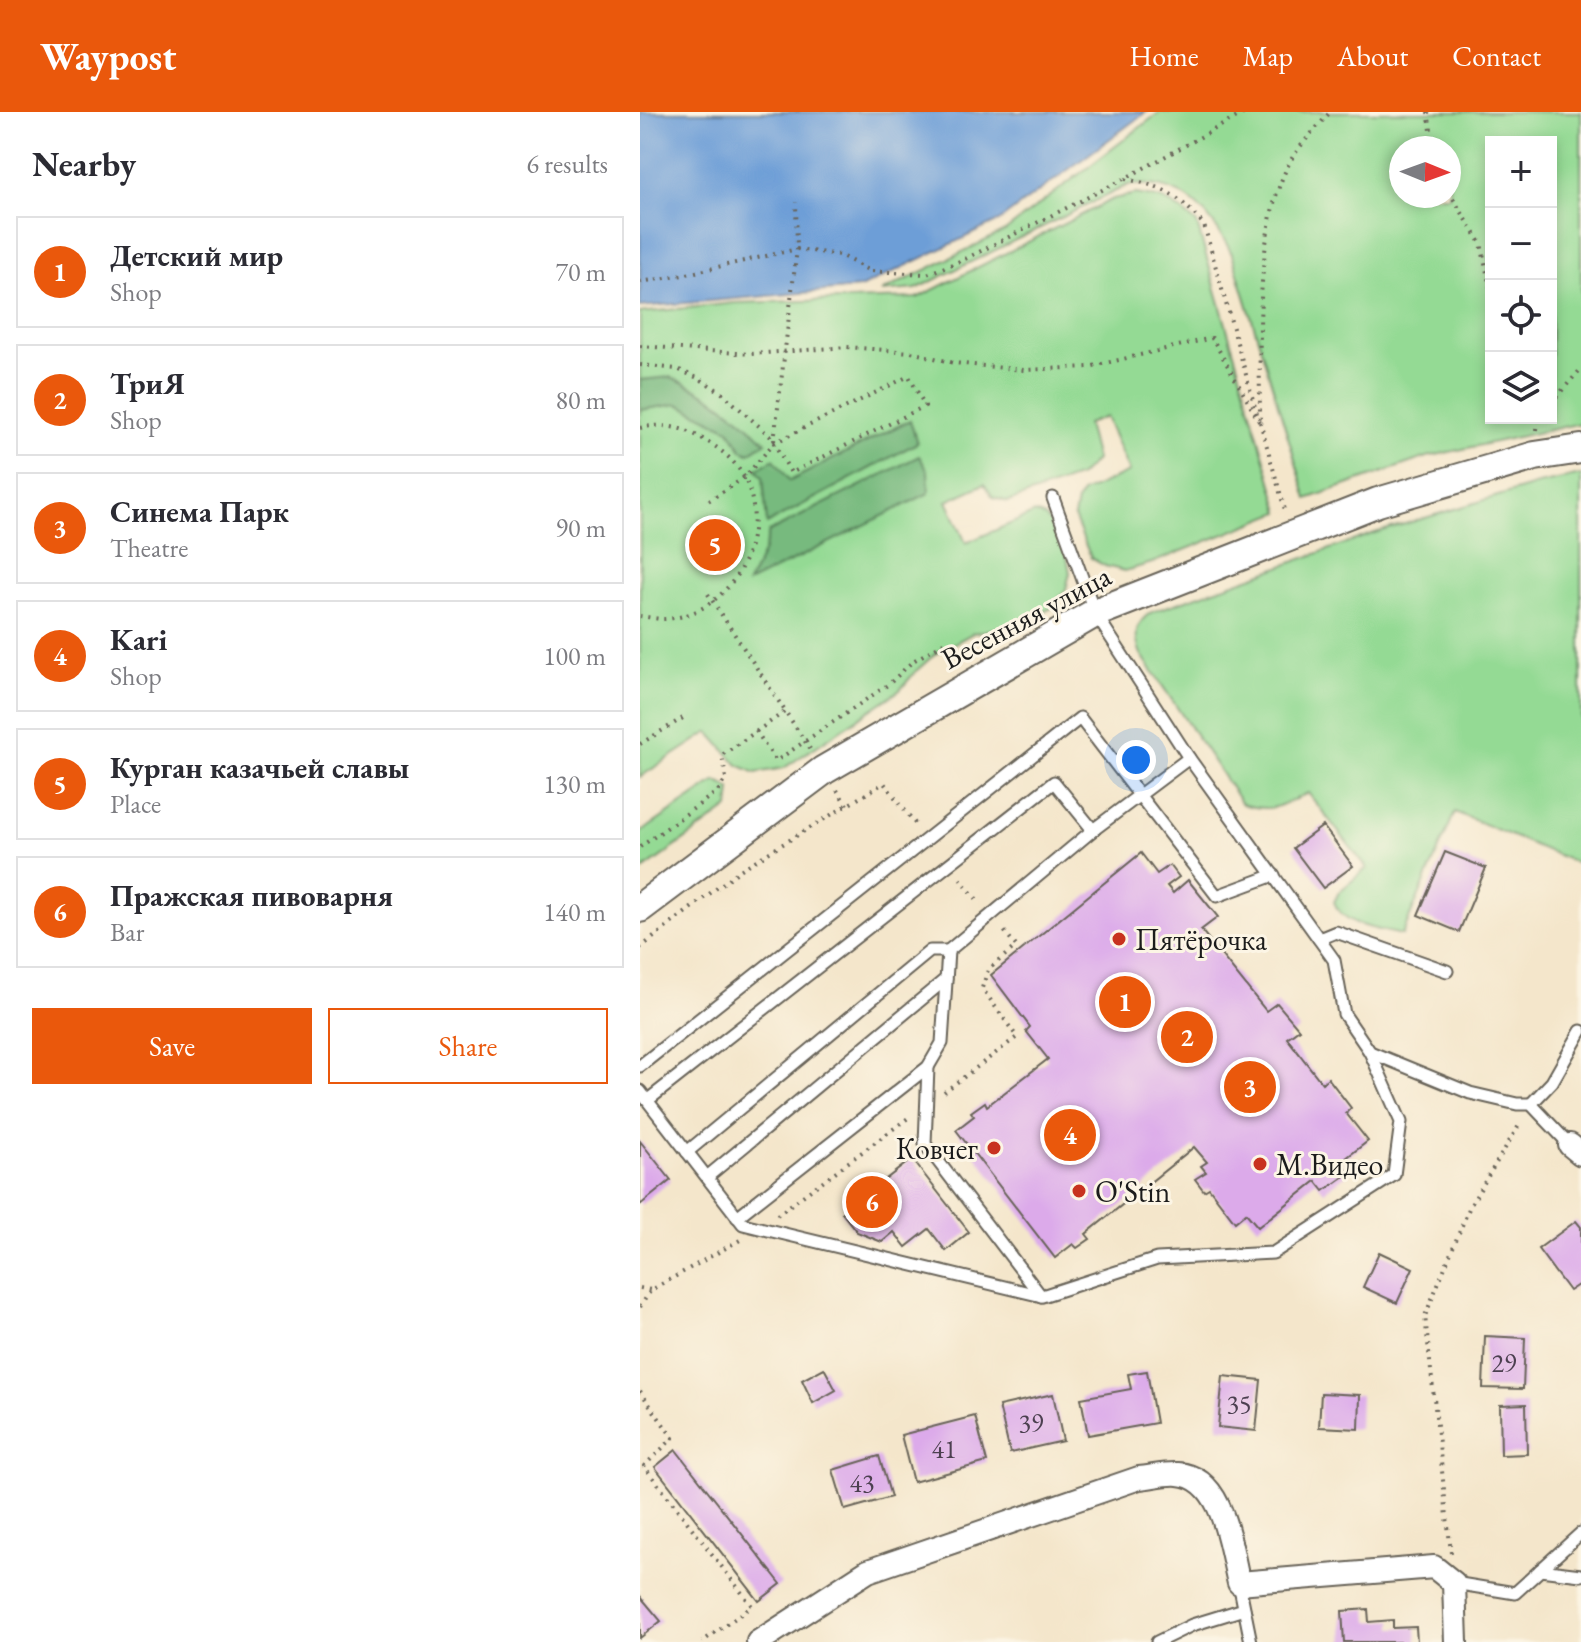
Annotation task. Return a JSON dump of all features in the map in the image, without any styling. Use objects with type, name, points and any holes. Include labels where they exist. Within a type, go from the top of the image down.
[{"type":"street","name":"Весенняя улица","points":[[640,908],[824,770],[1095,613],[1378,502],[1535,456],[1581,449]]},
{"type":"street","points":[[761,1641],[868,1571],[1139,1478],[1179,1473],[1205,1485],[1218,1503],[1239,1583],[1434,1567],[1454,1583],[1456,1642]]},
{"type":"lane","points":[[1053,498],[1095,613],[1189,758],[1334,960],[1344,1014],[1370,1052],[1401,1122],[1394,1175],[1273,1253],[1157,1259],[1042,1296],[743,1224],[644,1096],[1054,782],[1093,830]]},
{"type":"lane","points":[[640,1066],[1080,718],[1217,896],[1274,875]]},
{"type":"lane","points":[[687,1152],[930,951],[948,951],[1093,830],[1189,758]]},
{"type":"lane","points":[[1319,939],[1336,932],[1447,971]]},
{"type":"lane","points":[[737,1217],[928,1067],[942,1043],[948,951]]},
{"type":"lane","points":[[707,1177],[946,979]]},
{"type":"lane","points":[[1531,1104],[1552,1082],[1581,1031]]},
{"type":"lane","points":[[1370,1052],[1470,1093],[1517,1104],[1531,1104],[1576,1150]]},
{"type":"lane","points":[[928,1067],[925,1144],[1042,1296]]},
{"type":"lane","points":[[1386,1089],[1387,1077],[1394,1069],[1410,1068]]},
{"type":"lane","points":[[1454,1583],[1515,1593],[1581,1533]]},
{"type":"lane","points":[[1540,1570],[1581,1575]]},
{"type":"lane","points":[[1239,1583],[1251,1642]]},
{"type":"lane","points":[[1157,1642],[1192,1625],[1244,1609]]},
{"type":"path","points":[[640,282],[797,249],[840,255],[870,271],[927,274],[965,259],[1124,179],[1246,112]]},
{"type":"path","points":[[1260,423],[1260,337],[1269,217],[1291,160],[1330,112]]},
{"type":"path","points":[[1428,112],[1432,136]]},
{"type":"path","points":[[1124,179],[1156,184],[1187,205],[1204,225],[1293,535]]},
{"type":"path","points":[[774,443],[797,249],[796,202]]},
{"type":"path","points":[[1459,208],[1481,243],[1488,280]]},
{"type":"path","points":[[640,346],[751,354],[847,347],[911,352],[954,363],[1024,370],[1089,367],[1212,338],[1260,423]]},
{"type":"path","points":[[640,365],[677,369],[700,379],[738,406],[774,443],[791,473],[925,406],[909,376],[774,443],[744,478],[705,503]]},
{"type":"path","points":[[1557,396],[1581,369]]},
{"type":"path","points":[[640,428],[650,426],[687,430],[720,448],[744,478],[754,514],[750,552],[732,585],[702,609],[666,619],[640,616]]},
{"type":"path","points":[[708,594],[847,805]]},
{"type":"path","points":[[756,731],[776,761],[889,684],[913,661],[945,642]]},
{"type":"path","points":[[640,847],[718,791],[726,778],[722,755],[786,711]]},
{"type":"path","points":[[640,744],[683,718]]},
{"type":"path","points":[[768,1221],[1017,1037]]},
{"type":"path","points":[[1454,1583],[1445,1477],[1425,1316],[1470,1206],[1531,1104]]},
{"type":"path","points":[[640,1307],[651,1290],[731,1245]]},
{"type":"path","points":[[640,1288],[651,1290]]},
{"type":"path","points":[[640,1391],[673,1438],[644,1466],[752,1606],[702,1642]]},
{"type":"green space","points":[[1160,112],[1581,112],[1581,423],[1427,457],[1307,499],[1232,254],[1203,211],[1178,193],[1163,187],[1128,185],[916,289],[881,292],[1005,231]]},
{"type":"green space","points":[[1136,194],[1170,203],[1197,224],[1280,512],[1152,563],[1125,571],[1105,566],[1091,558],[1074,517],[1077,501],[1082,493],[1129,472],[1106,417],[1087,424],[1096,460],[1080,476],[1008,502],[993,497],[984,484],[947,501],[966,543],[1035,513],[1045,517],[1057,530],[1066,551],[1070,573],[1066,589],[1052,608],[1018,624],[973,633],[935,654],[900,690],[784,768],[756,773],[738,765],[709,732],[640,777],[640,313],[735,303],[917,298],[1113,199]]},
{"type":"green space","points":[[671,377],[722,405],[766,442],[749,453],[742,450],[729,429],[678,404],[640,410],[640,380]]},
{"type":"green space","points":[[910,420],[917,443],[767,524],[763,477],[757,469],[774,459],[790,481]]},
{"type":"green space","points":[[919,456],[928,471],[929,493],[748,583],[763,553],[769,532]]},
{"type":"green space","points":[[1581,475],[1581,865],[1455,812],[1402,935],[1354,922],[1345,917],[1334,902],[1339,892],[1367,868],[1308,793],[1276,807],[1242,804],[1141,654],[1136,635],[1139,625],[1152,612],[1375,533],[1538,484]]},
{"type":"green space","points":[[716,781],[731,789],[729,808],[640,872],[640,833]]},
{"type":"water","points":[[640,112],[1146,112],[999,221],[860,288],[640,307]]},
{"type":"building","points":[[1323,826],[1353,866],[1323,888],[1293,848]]},
{"type":"building","points":[[1445,852],[1486,868],[1459,932],[1418,915]]},
{"type":"building","points":[[1141,853],[1157,874],[1170,865],[1179,877],[1167,886],[1173,893],[1188,880],[1218,917],[1201,930],[1266,1011],[1277,1003],[1299,1029],[1287,1038],[1322,1083],[1328,1078],[1351,1108],[1346,1113],[1368,1141],[1341,1162],[1349,1173],[1324,1191],[1316,1181],[1258,1227],[1246,1213],[1235,1222],[1209,1188],[1204,1191],[1195,1179],[1206,1172],[1201,1166],[1207,1162],[1194,1147],[1086,1234],[1090,1239],[1077,1248],[1073,1244],[1055,1258],[956,1130],[974,1116],[971,1112],[985,1102],[987,1106],[1048,1059],[1026,1031],[1030,1027],[991,975]]},
{"type":"building","points":[[640,1141],[671,1180],[640,1205]]},
{"type":"building","points":[[912,1159],[969,1232],[946,1251],[929,1229],[906,1247],[894,1232],[882,1242],[857,1232],[842,1213]]},
{"type":"building","points":[[1576,1221],[1581,1227],[1581,1283],[1569,1291],[1538,1249]]},
{"type":"building","points":[[1379,1252],[1413,1268],[1397,1303],[1363,1287]]},
{"type":"building","points":[[1485,1336],[1525,1338],[1523,1389],[1483,1388]]},
{"type":"building","points":[[824,1368],[836,1390],[813,1403],[802,1380]]},
{"type":"building","points":[[1147,1371],[1156,1423],[1088,1435],[1081,1398],[1131,1389],[1128,1374]]},
{"type":"building","points":[[1223,1376],[1261,1380],[1256,1431],[1218,1427]]},
{"type":"building","points":[[1321,1393],[1360,1395],[1359,1429],[1319,1427]]},
{"type":"building","points":[[1053,1394],[1063,1441],[1010,1453],[999,1406]]},
{"type":"building","points":[[1526,1404],[1527,1454],[1501,1455],[1500,1405]]},
{"type":"building","points":[[975,1416],[987,1462],[913,1482],[901,1435]]},
{"type":"building","points":[[676,1450],[781,1584],[759,1601],[655,1467]]},
{"type":"building","points":[[879,1456],[891,1497],[845,1510],[833,1470]]},
{"type":"building","points":[[640,1596],[661,1621],[640,1638]]},
{"type":"building","points":[[1368,1609],[1369,1622],[1393,1620],[1393,1628],[1416,1627],[1417,1642],[1344,1642],[1342,1611]]},
{"type":"place","name":"Курган казачьей славы","points":[[715,545]]},
{"type":"place","name":"Пятёрочка","points":[[1119,939]]},
{"type":"place","name":"Детский мир","points":[[1125,1002]]},
{"type":"place","name":"ТриЯ","points":[[1187,1037]]},
{"type":"place","name":"Синема Парк","points":[[1250,1087]]},
{"type":"place","name":"Kari","points":[[1070,1135]]},
{"type":"place","name":"Ковчег","points":[[994,1148]]},
{"type":"place","name":"М.Видео","points":[[1260,1164]]},
{"type":"place","name":"O'Stin","points":[[1079,1191]]},
{"type":"place","name":"Пражская пивоварня","points":[[872,1202]]}]
